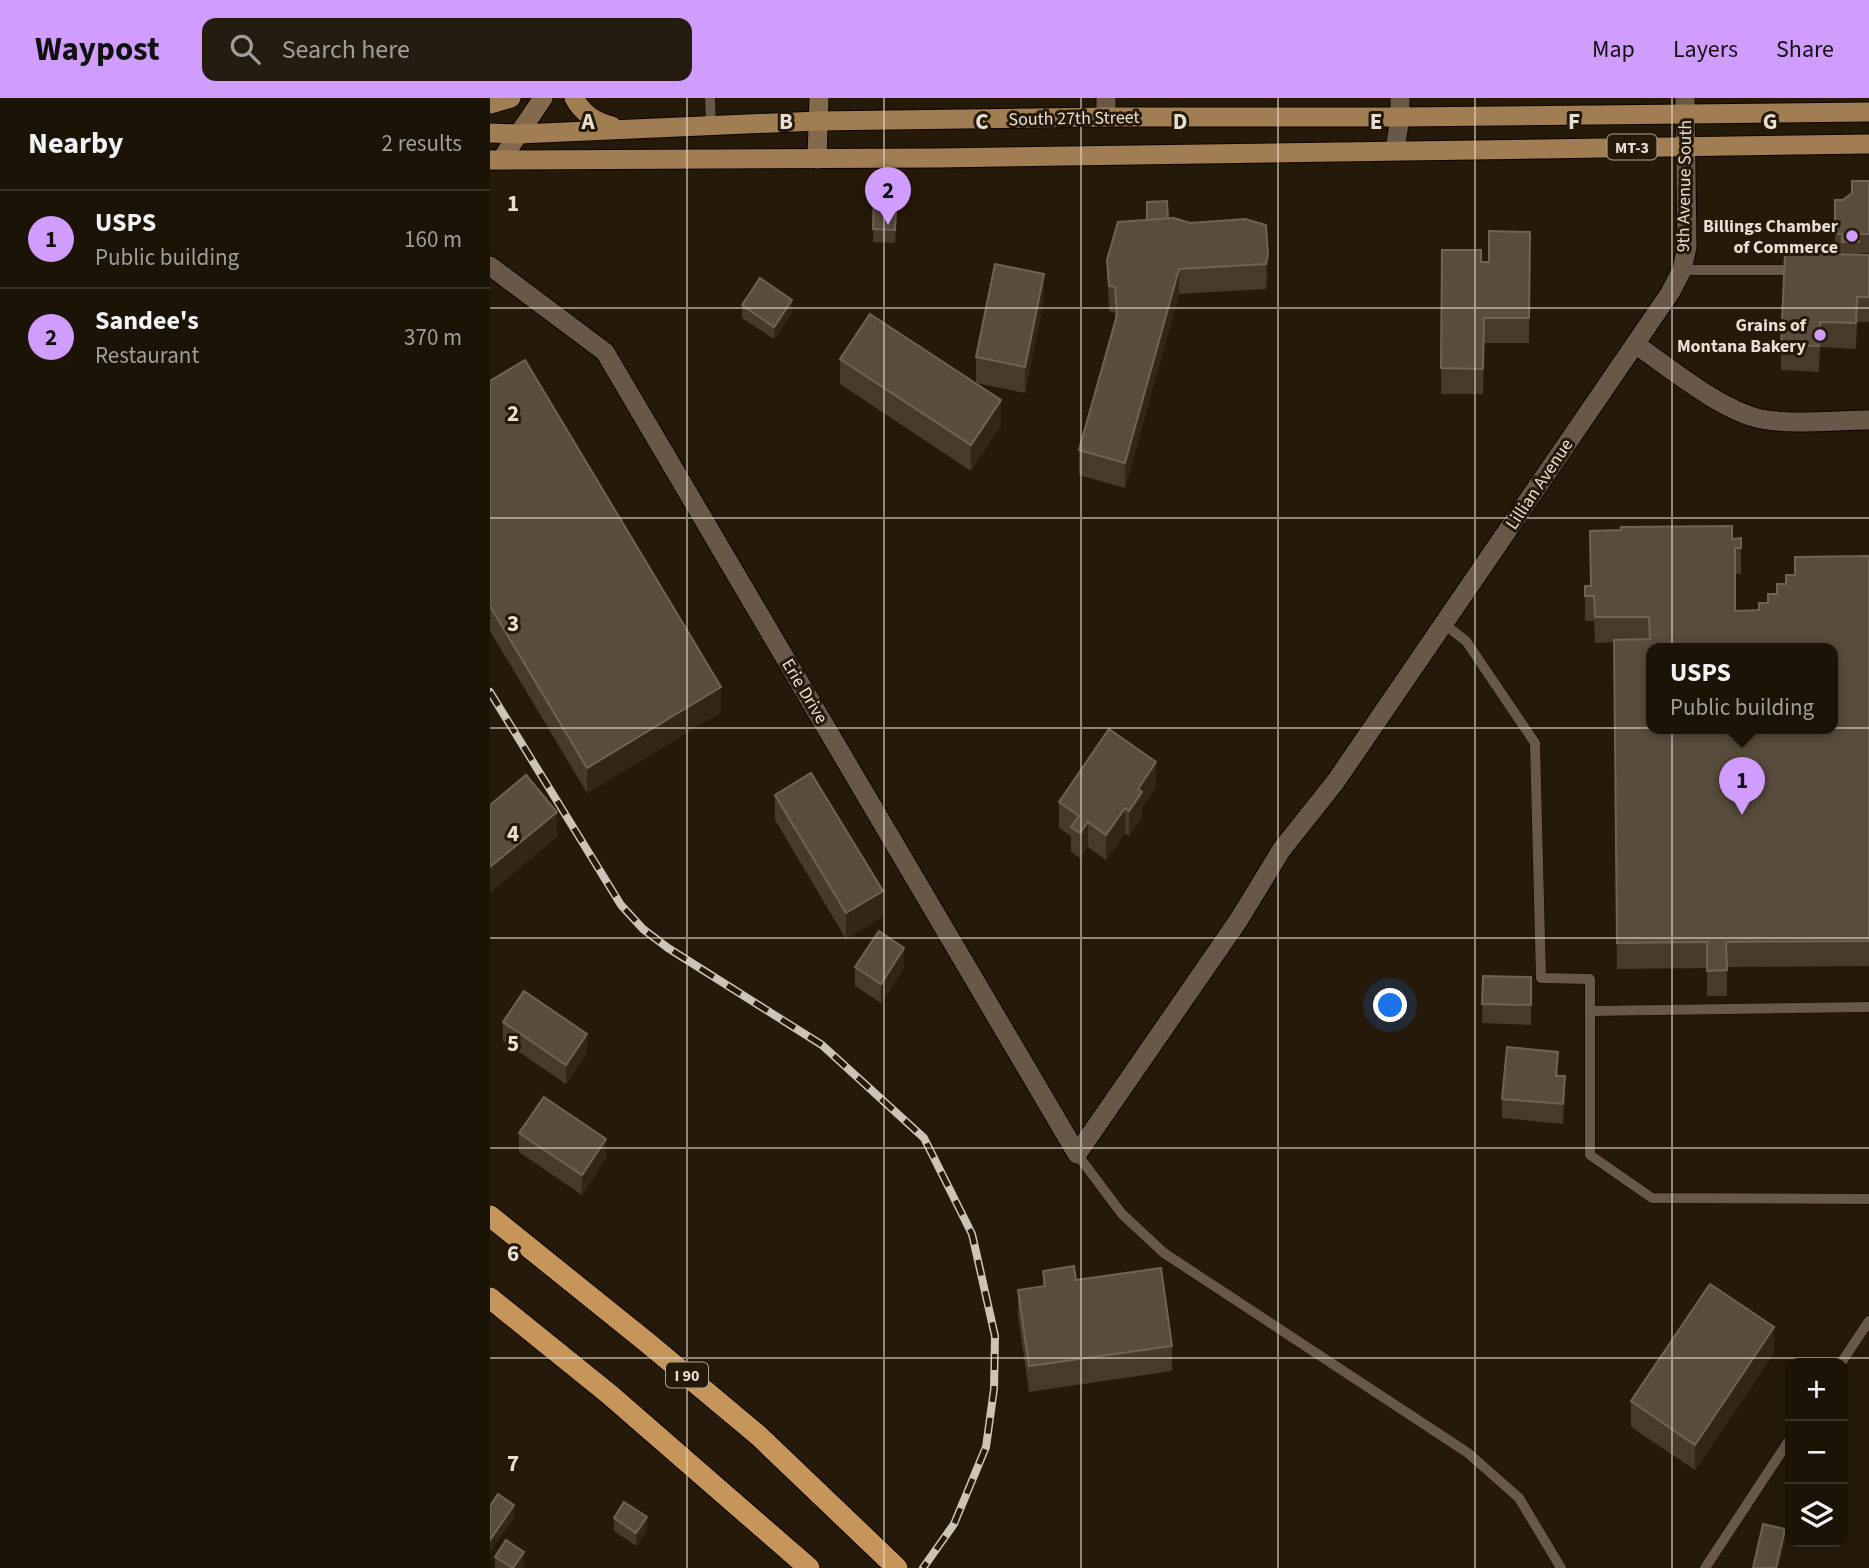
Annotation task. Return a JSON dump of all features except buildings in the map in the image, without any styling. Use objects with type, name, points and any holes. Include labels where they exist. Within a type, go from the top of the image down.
[{"type":"highway","name":"I 90","points":[[490,1216],[649,1343],[759,1436],[897,1568]]},
{"type":"highway","points":[[490,1298],[609,1394],[809,1568]]},
{"type":"main road","points":[[490,104],[511,98]]},
{"type":"main road","points":[[494,165],[543,98]]},
{"type":"main road","points":[[574,98],[579,108],[594,120],[627,129]]},
{"type":"main road","points":[[817,159],[818,98]]},
{"type":"main road","name":"South 27th Street","points":[[490,132],[519,134],[1106,107],[1685,106],[1869,112]]},
{"type":"main road","name":"MT-3","points":[[1395,150],[1869,144]]},
{"type":"main road","points":[[494,165],[1395,150]]},
{"type":"street","name":"9th Avenue South","points":[[1635,344],[1670,293],[1682,270],[1687,247],[1685,106]]},
{"type":"street","points":[[1395,150],[1399,108]]},
{"type":"street","name":"Erie Drive","points":[[490,266],[605,352],[1077,1154]]},
{"type":"street","points":[[1635,344],[1723,404],[1744,414],[1763,420],[1869,420]]},
{"type":"street","name":"Lillian Avenue","points":[[1077,1154],[1238,922],[1282,849],[1336,781],[1635,344]]},
{"type":"lane","points":[[710,98],[712,126]]},
{"type":"lane","points":[[1682,270],[1802,270]]},
{"type":"lane","points":[[1444,624],[1466,641],[1535,743],[1541,978],[1590,979],[1590,1155],[1652,1198],[1869,1199]]},
{"type":"lane","points":[[1590,1011],[1869,1007]]},
{"type":"lane","points":[[1077,1154],[1122,1214],[1164,1253],[1468,1453],[1519,1498],[1561,1568]]},
{"type":"lane","points":[[1844,1358],[1869,1321]]},
{"type":"lane","points":[[1704,1568],[1785,1446]]},
{"type":"railway","points":[[490,692],[621,905],[643,929],[668,948],[822,1045],[924,1138],[972,1234],[995,1336],[994,1389],[986,1447],[954,1524],[923,1568]]},
{"type":"place","name":"Sandee's","points":[[888,225]]},
{"type":"place","name":"Billings Chamber of Commerce","points":[[1852,236]]},
{"type":"place","name":"Grains of Montana Bakery","points":[[1820,335]]},
{"type":"place","name":"USPS","points":[[1742,815]]}]
